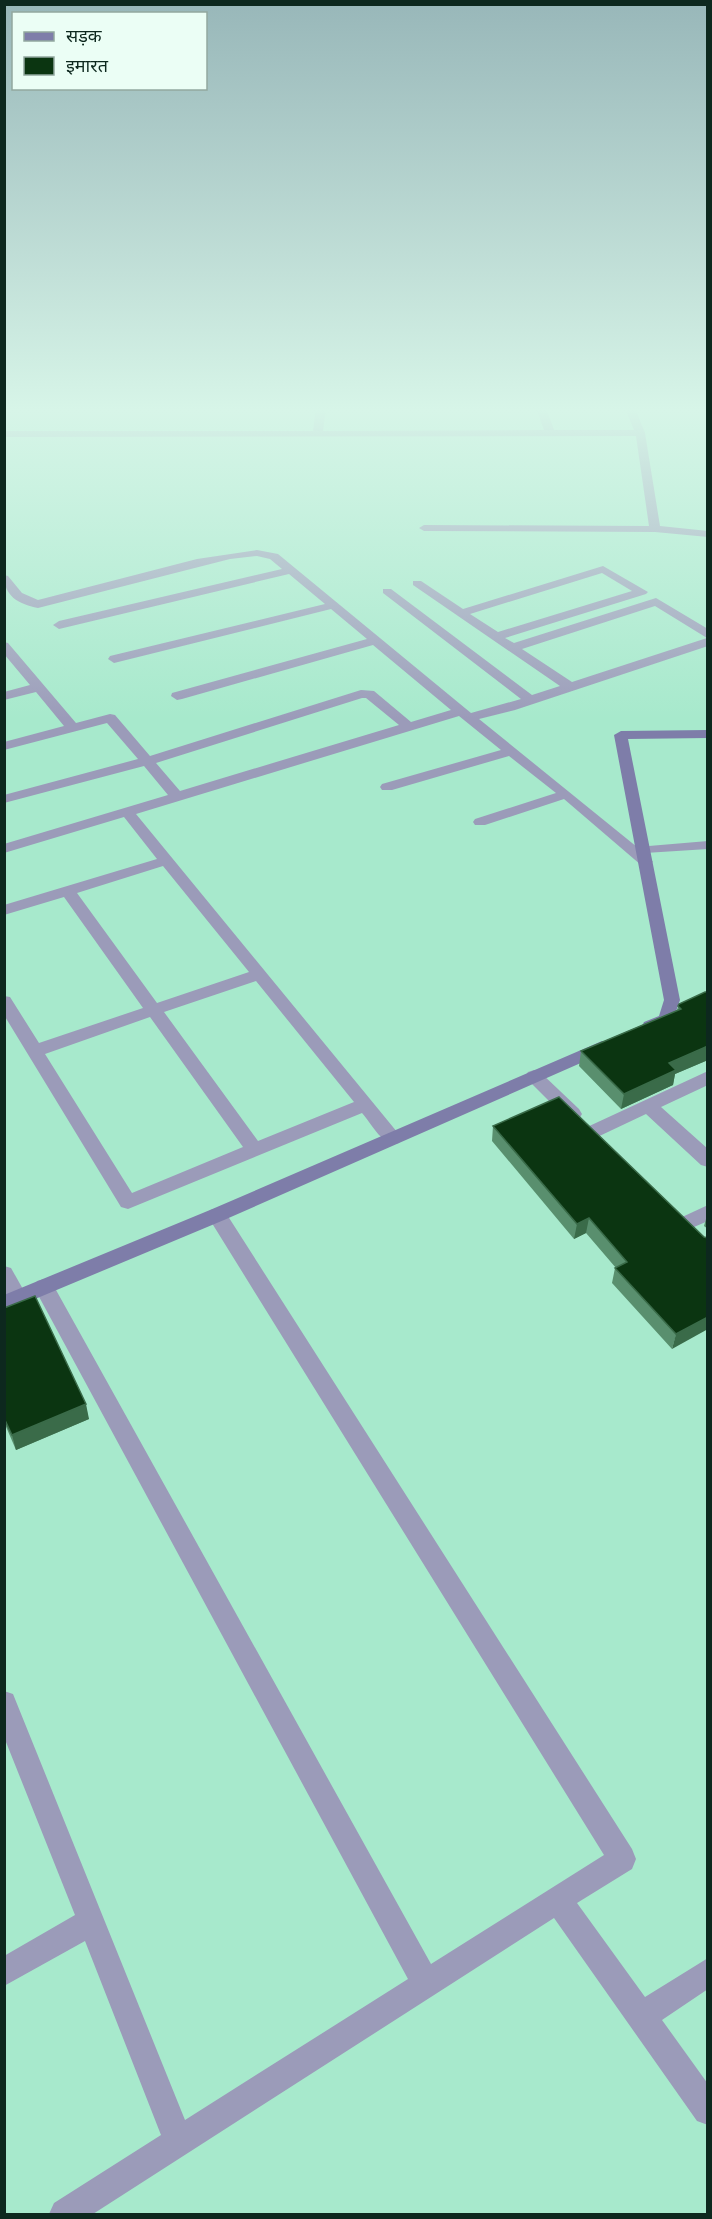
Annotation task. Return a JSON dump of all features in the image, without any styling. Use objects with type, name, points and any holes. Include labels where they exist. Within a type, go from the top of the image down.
[{"type":"street","points":[[652,512],[655,529]]},
{"type":"street","points":[[424,528],[655,529],[708,534]]},
{"type":"street","points":[[4,578],[23,601],[38,604],[173,569],[254,552],[267,552],[468,717],[644,856],[708,845]]},
{"type":"street","points":[[461,613],[603,569],[642,591],[708,635]]},
{"type":"street","points":[[59,625],[291,570]]},
{"type":"street","points":[[417,583],[570,687]]},
{"type":"street","points":[[387,591],[530,700]]},
{"type":"street","points":[[495,637],[642,591]]},
{"type":"street","points":[[512,648],[657,602]]},
{"type":"street","points":[[114,659],[334,605]]},
{"type":"street","points":[[177,696],[376,640]]},
{"type":"street","points":[[4,849],[409,727],[500,714],[510,707],[530,700],[708,642]]},
{"type":"street","points":[[4,646],[73,728]]},
{"type":"street","points":[[4,696],[39,687]]},
{"type":"street","points":[[4,799],[147,761],[361,694],[369,694],[409,727]]},
{"type":"street","points":[[4,746],[110,718],[177,796]]},
{"type":"street","points":[[636,1032],[666,1019],[678,1000],[644,856],[621,735],[708,734]]},
{"type":"street","points":[[387,787],[511,751]]},
{"type":"street","points":[[480,822],[566,794]]},
{"type":"street","points":[[128,813],[393,1138]]},
{"type":"street","points":[[4,910],[165,861]]},
{"type":"street","points":[[67,890],[255,1150]]},
{"type":"street","points":[[35,1051],[259,974]]},
{"type":"street","points":[[4,1001],[128,1202],[366,1104]]},
{"type":"street","points":[[4,1274],[11,1301],[217,1215],[615,1041]]},
{"type":"street","points":[[534,1076],[609,1149]]},
{"type":"street","points":[[591,1133],[708,1077]]},
{"type":"street","points":[[648,1106],[708,1160]]},
{"type":"street","points":[[701,1237],[682,1219],[708,1212]]},
{"type":"street","points":[[65,2214],[622,1859],[217,1215]]},
{"type":"street","points":[[44,1287],[426,1984]]},
{"type":"street","points":[[6,1714],[179,2142]]},
{"type":"street","points":[[558,1900],[708,2110]]},
{"type":"street","points":[[4,1972],[92,1922]]},
{"type":"street","points":[[642,2017],[708,1972]]},
{"type":"building","points":[[708,992],[708,1046],[669,1063],[676,1070],[624,1094],[581,1051],[681,1009],[679,1004]]},
{"type":"building","points":[[559,1097],[704,1237],[708,1238],[708,1317],[676,1334],[615,1268],[627,1262],[589,1218],[577,1224],[493,1126]]},
{"type":"building","points":[[35,1296],[86,1404],[12,1435],[4,1418],[4,1308]]}]
